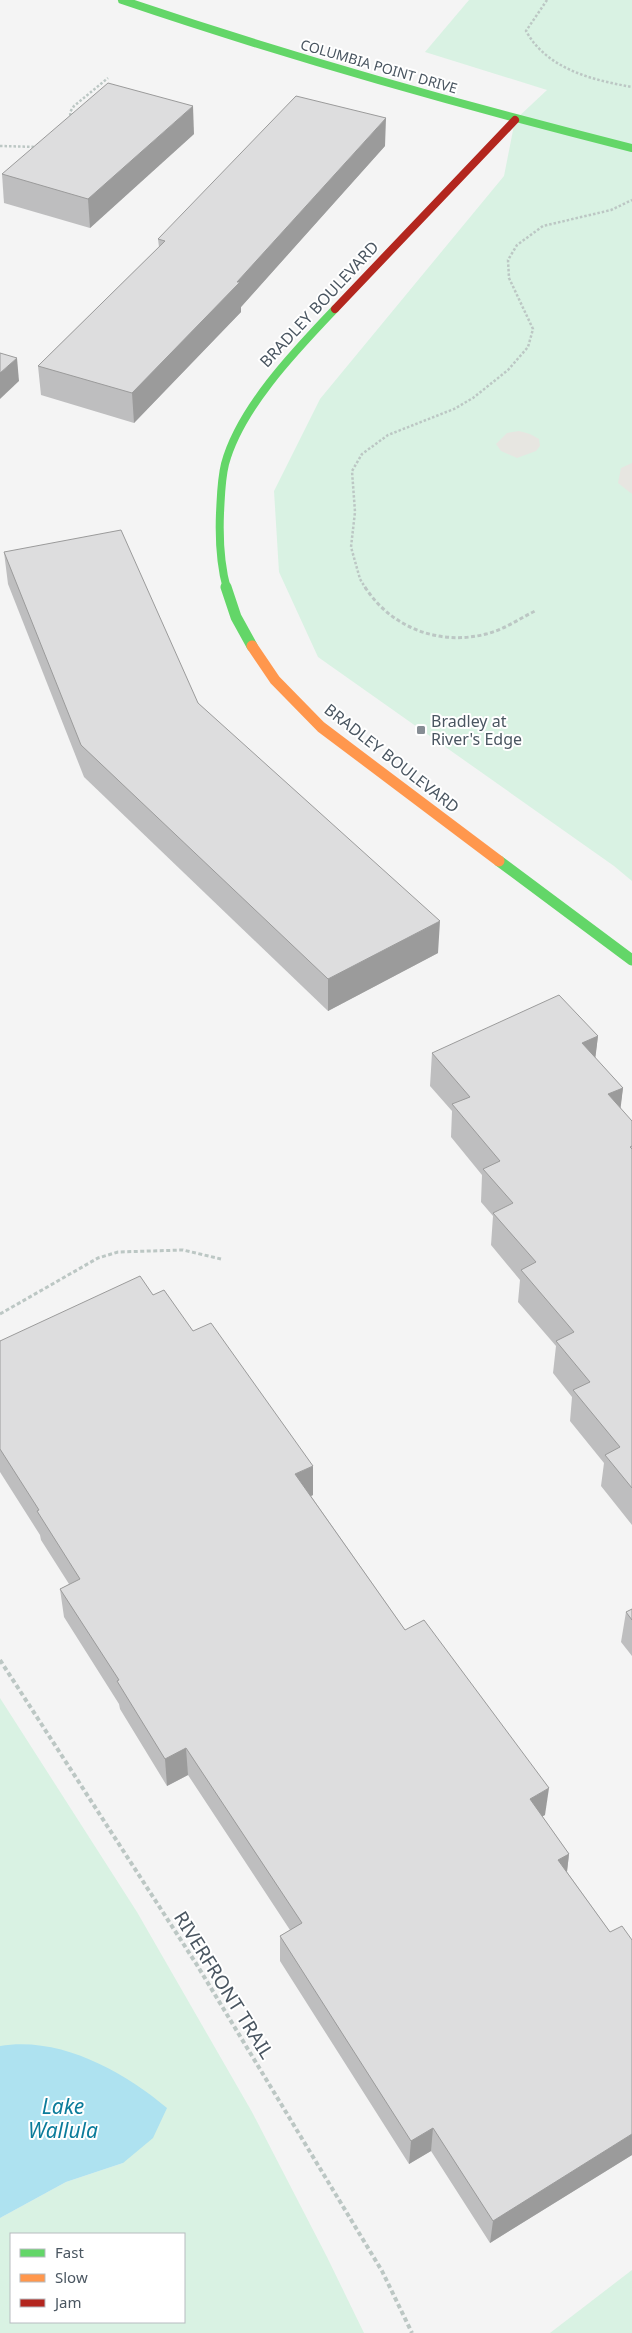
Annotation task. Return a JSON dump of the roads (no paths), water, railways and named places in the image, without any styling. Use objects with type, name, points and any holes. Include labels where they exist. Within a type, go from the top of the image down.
[{"type":"street","name":"COLUMBIA POINT DRIVE","points":[[122,0],[271,51],[422,95],[632,148]]},
{"type":"street","name":"BRADLEY BOULEVARD","points":[[515,120],[286,361],[258,398],[234,440],[224,469],[218,535],[222,574],[239,626],[275,680],[321,727],[632,960]]},
{"type":"water","name":"Lake Wallula","points":[[23,2044],[68,2051],[111,2069],[131,2081],[167,2108],[153,2138],[123,2163],[66,2182],[0,2218],[0,2046]]},
{"type":"place","name":"Bradley at River's Edge","points":[[421,730]]}]
